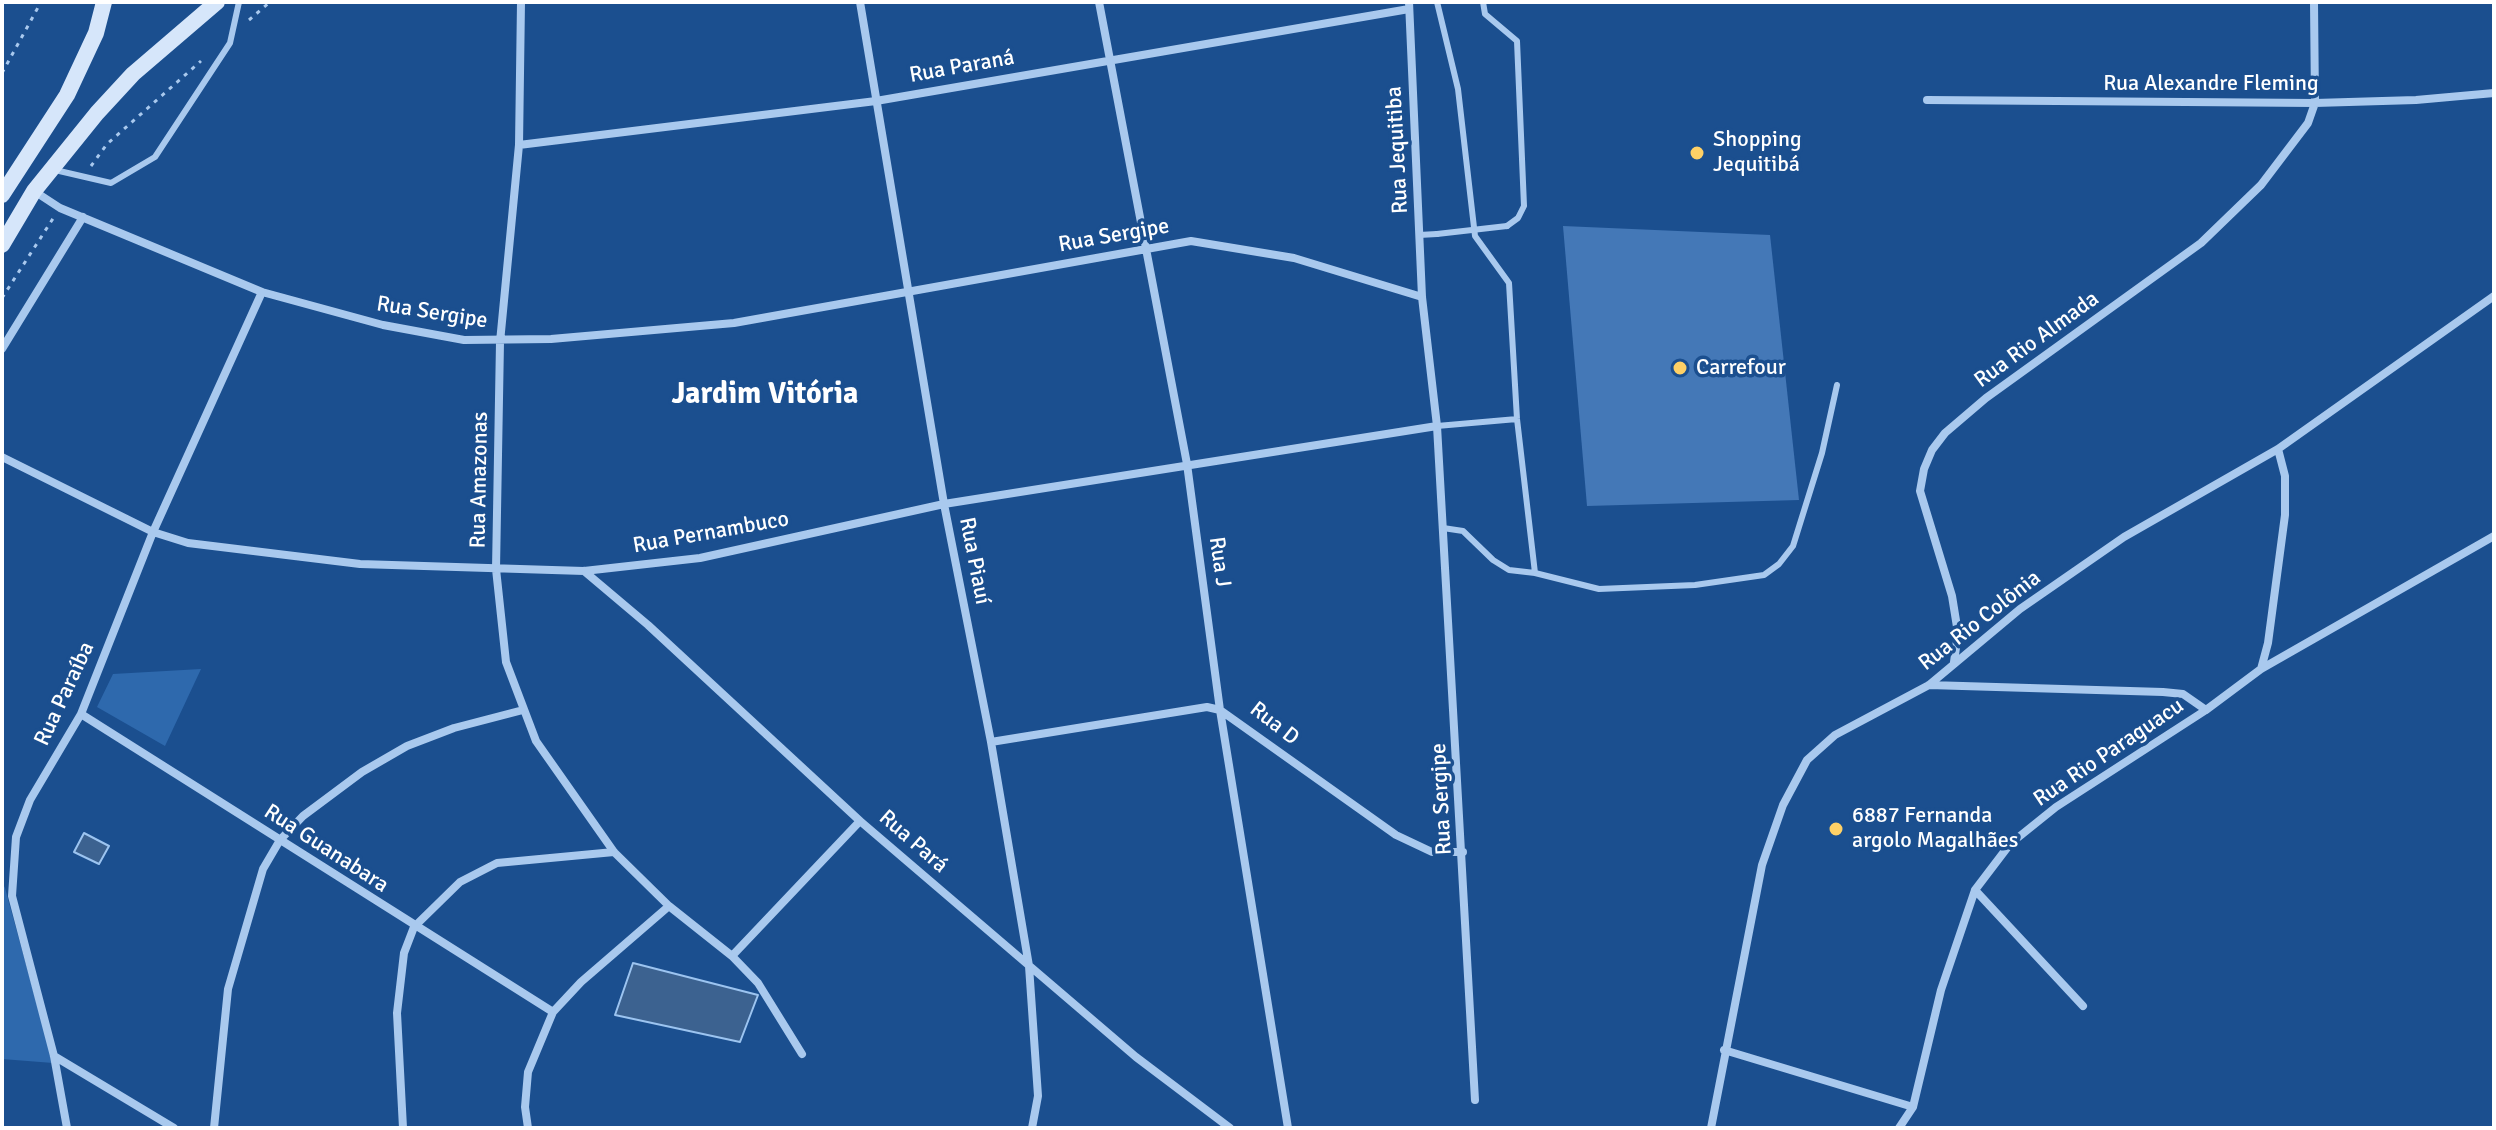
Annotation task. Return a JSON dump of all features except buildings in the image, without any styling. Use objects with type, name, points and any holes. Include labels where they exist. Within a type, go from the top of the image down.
[{"type":"main road","points":[[2,195],[67,95],[96,33],[104,2]]},
{"type":"main road","points":[[2,245],[34,191],[133,74],[217,2]]},
{"type":"street","name":"Rua Amazonas","points":[[521,2],[519,145],[500,342],[496,569],[506,662],[536,741],[614,852],[669,906],[732,956],[758,983],[802,1054]]},
{"type":"street","name":"Rua Piauí","points":[[860,2],[944,504],[991,742],[1029,966],[1038,1082],[1032,1128]]},
{"type":"street","name":"Rua J","points":[[1099,2],[1187,464],[1220,710],[1288,1128]]},
{"type":"street","points":[[2314,2],[2315,103]]},
{"type":"street","name":"Rua Paraná","points":[[519,145],[876,101],[1409,6]]},
{"type":"street","name":"Rua Jequitiba","points":[[1409,6],[1422,297]]},
{"type":"street","name":"Rua Alexandre Fleming","points":[[1927,100],[2315,103],[2494,93]]},
{"type":"street","name":"Rua Rio Almada","points":[[1954,663],[1958,633],[1952,596],[1920,491],[1932,450],[1945,433],[1986,398],[2201,243],[2237,212],[2291,147],[2308,123],[2315,103]]},
{"type":"street","name":"Rua Sergipe","points":[[34,191],[60,208],[262,292],[383,325],[464,340],[500,342],[734,323],[1191,241],[1235,246],[1323,266],[1422,297],[1437,426],[1475,1100]]},
{"type":"street","points":[[2,349],[83,217]]},
{"type":"street","name":"Rua Paraíba","points":[[67,1128],[54,1056],[12,896],[16,837],[30,800],[81,714],[153,532],[262,292]]},
{"type":"street","name":"Rua Rio Colônia","points":[[1711,1128],[1762,865],[1783,805],[1807,760],[1835,735],[1929,685],[2020,609],[2124,537],[2278,449],[2494,296]]},
{"type":"street","name":"Rua Pernambuco","points":[[2,457],[153,532],[188,543],[360,564],[584,571],[700,558],[944,504],[1437,426]]},
{"type":"street","points":[[2261,669],[2268,643],[2285,515],[2285,476],[2278,449]]},
{"type":"street","name":"Rua Rio Paraguacu","points":[[1899,1128],[1913,1107],[1941,990],[1975,890],[2010,844],[2056,807],[2206,710],[2261,669],[2494,536]]},
{"type":"street","name":"Rua Pará","points":[[584,571],[648,625],[860,821],[1136,1057],[1230,1128]]},
{"type":"street","points":[[1929,685],[2163,692],[2183,694],[2206,710]]},
{"type":"street","name":"Rua D","points":[[991,742],[1207,707],[1220,710],[1396,835],[1432,852],[1463,852]]},
{"type":"street","points":[[214,1128],[228,989],[263,869],[280,840],[303,816],[362,772],[407,746],[454,728],[523,710]]},
{"type":"street","name":"Rua Guanabara","points":[[81,714],[553,1012]]},
{"type":"street","points":[[732,956],[860,821]]},
{"type":"street","points":[[403,1128],[397,1013],[404,953],[414,927],[460,882],[497,863],[614,852]]},
{"type":"street","points":[[1975,890],[2083,1006]]},
{"type":"street","points":[[528,1128],[525,1107],[528,1072],[553,1012],[581,982],[669,906]]},
{"type":"street","points":[[1724,1050],[1913,1107]]},
{"type":"street","points":[[54,1056],[174,1128]]},
{"type":"lane","points":[[51,169],[111,183],[155,157],[234,33],[239,2]]},
{"type":"lane","points":[[1437,2],[1458,89],[1475,236],[1509,283],[1517,419],[1535,573]]},
{"type":"lane","points":[[1419,235],[1507,226],[1518,218],[1524,206],[1517,41],[1485,14],[1483,2]]},
{"type":"lane","points":[[1443,528],[1463,531],[1493,560],[1509,570],[1535,573],[1599,589],[1695,585],[1764,575],[1779,564],[1793,546],[1822,453],[1837,385]]},
{"type":"lane","points":[[1437,426],[1517,419]]},
{"type":"path","points":[[2,73],[41,2]]},
{"type":"path","points":[[234,33],[270,2]]},
{"type":"path","points":[[82,177],[107,144],[212,52]]},
{"type":"path","points":[[2,298],[60,208]]},
{"type":"shaded area","points":[[201,669],[165,746],[97,707],[113,674]]},
{"type":"shaded area","points":[[84,833],[109,846],[99,864],[74,852]]},
{"type":"shaded area","points":[[2,882],[5,888],[53,1063],[2,1059]]},
{"type":"shaded area","points":[[633,963],[758,995],[740,1042],[615,1015]]},
{"type":"place","name":"Shopping Jequitibá","points":[[1697,153]]},
{"type":"place","name":"Carrefour","points":[[1680,368]]},
{"type":"place","name":"6887 Fernanda argolo Magalhães","points":[[1836,829]]},
{"type":"district","name":"Jardim Vitória","points":[[765,395]]}]
